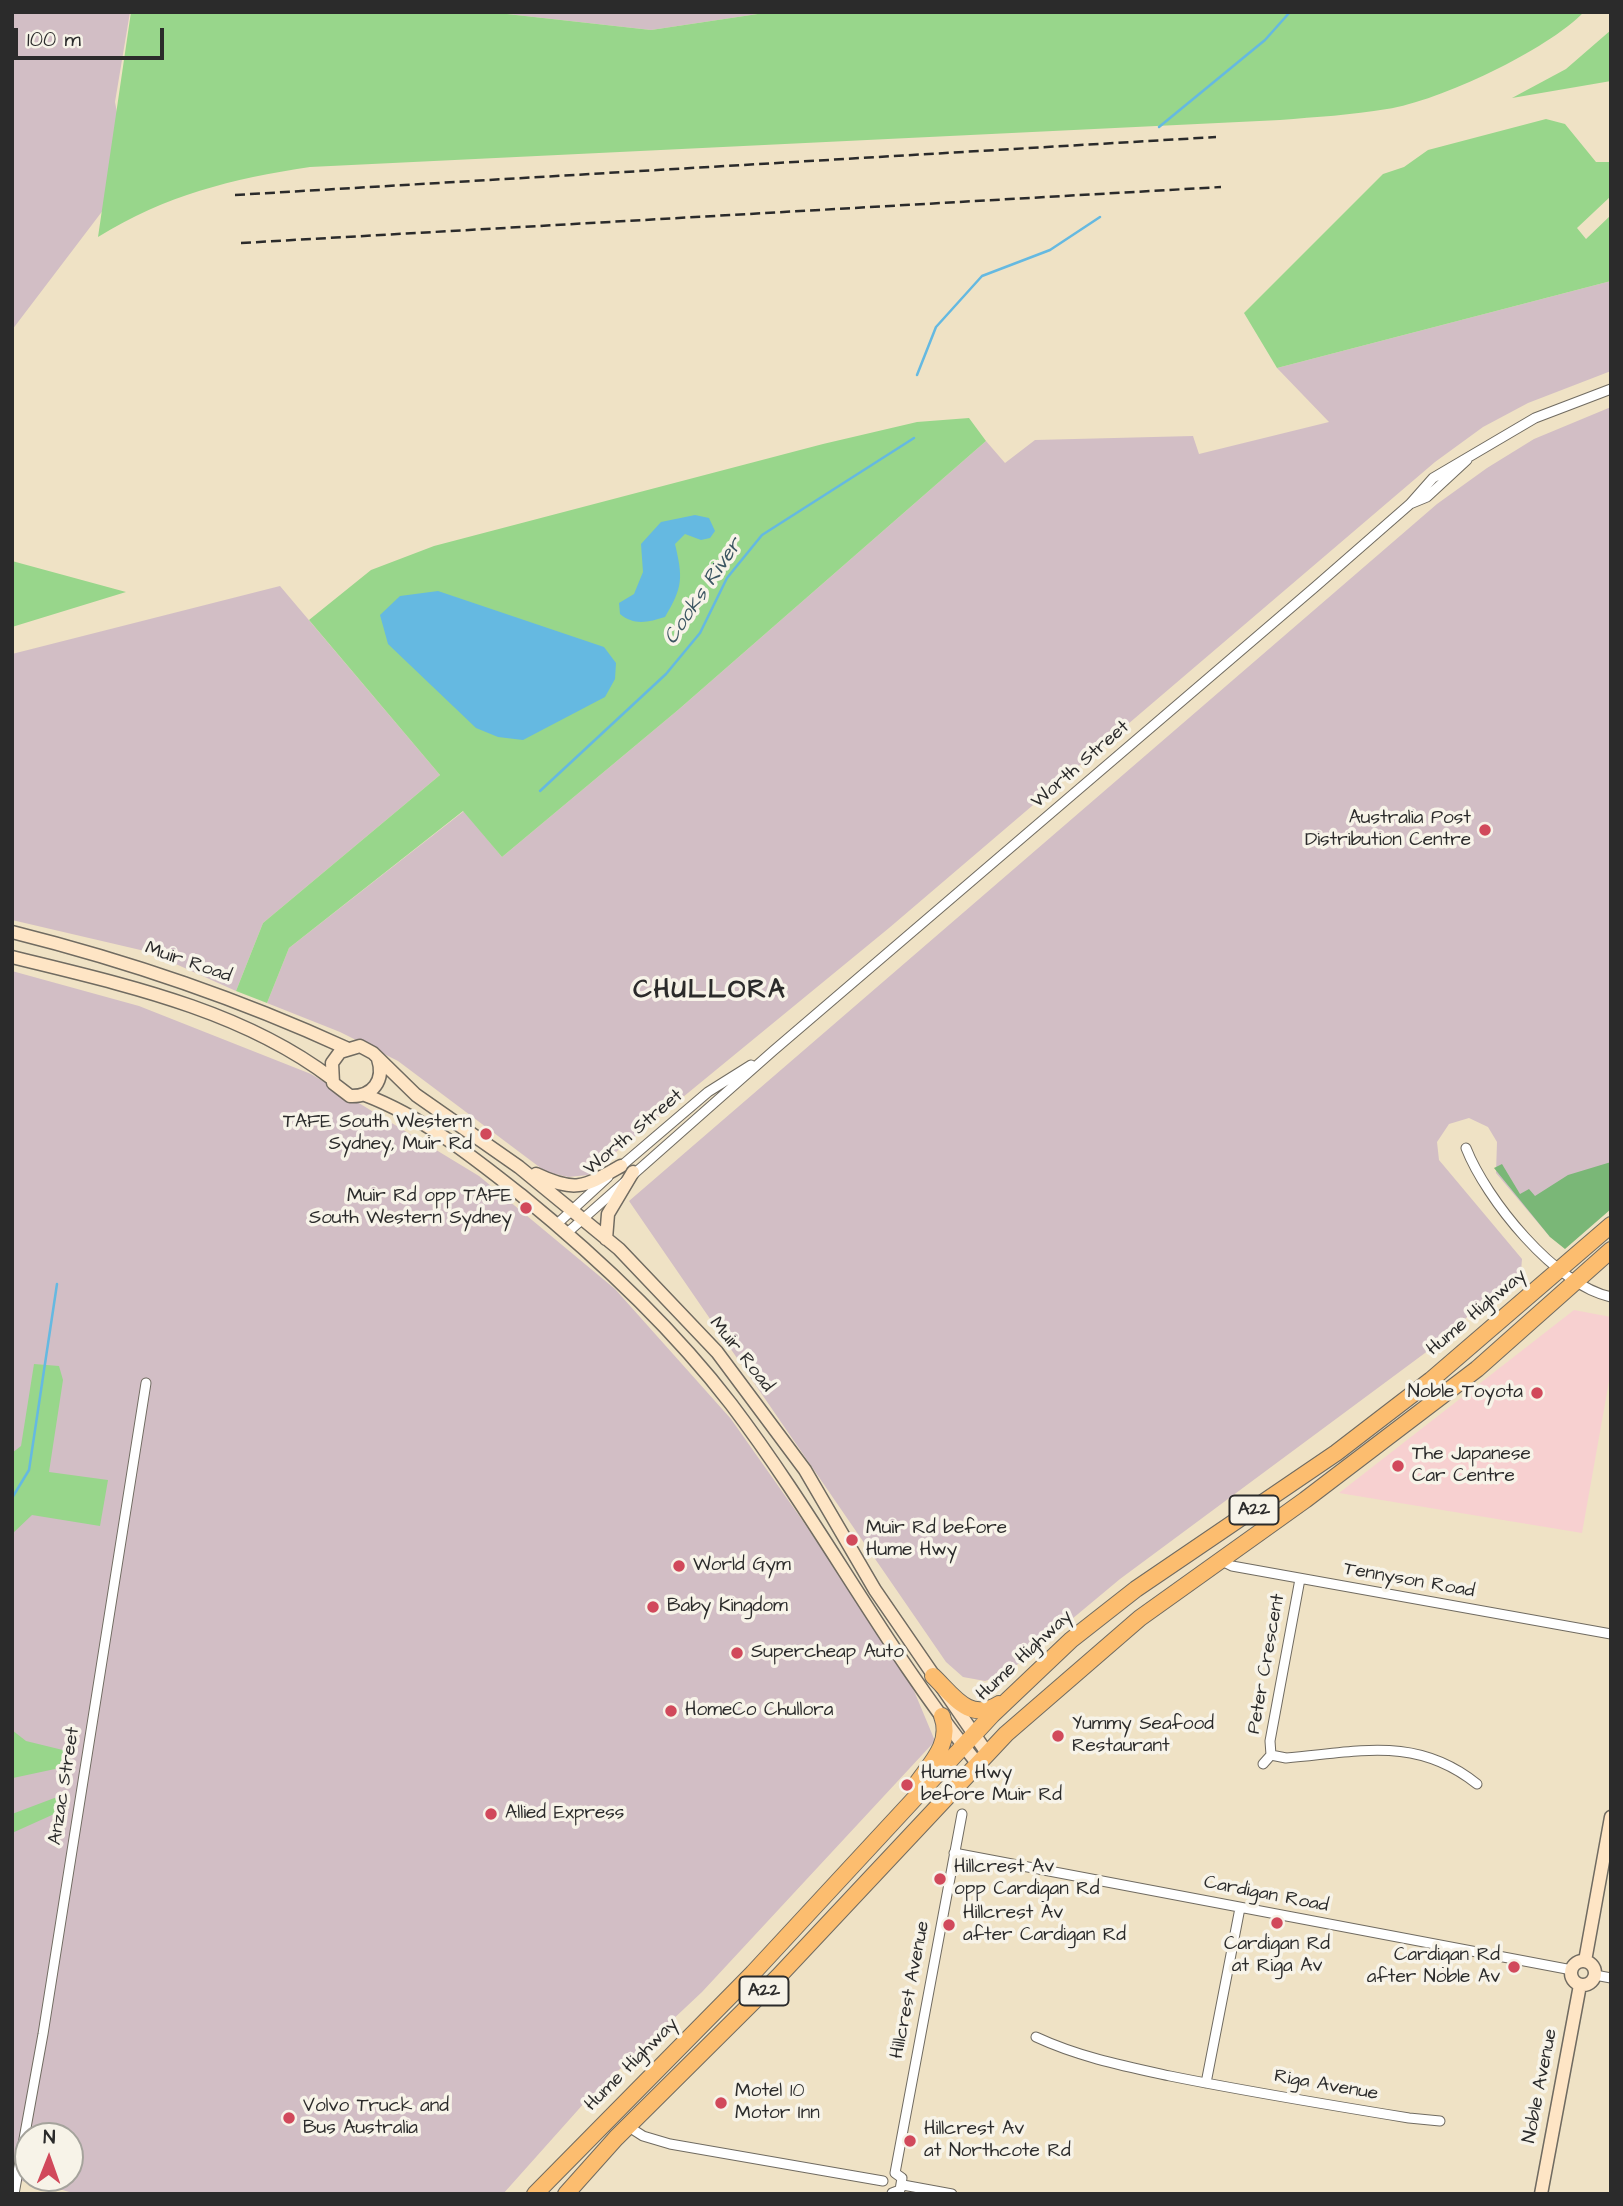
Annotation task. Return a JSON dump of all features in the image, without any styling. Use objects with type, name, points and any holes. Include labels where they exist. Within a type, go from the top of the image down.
[{"type":"highway","name":"Hume Highway","points":[[535,2194],[753,1973],[968,1741],[1071,1640],[1136,1589],[1336,1453],[1431,1380],[1611,1225]]},
{"type":"highway","name":"Hume Highway","points":[[566,2194],[778,1977],[982,1758],[1140,1618],[1422,1412],[1477,1369],[1611,1250]]},
{"type":"highway","points":[[933,1676],[963,1706],[974,1712],[995,1706],[1020,1688]]},
{"type":"highway","points":[[880,1837],[942,1746],[947,1734],[942,1716]]},
{"type":"street","name":"Worth Street","points":[[562,1229],[708,1092],[773,1051],[1410,504],[1427,497],[1454,476],[1471,456],[1535,418],[1611,389]]},
{"type":"street","name":"Muir Road","points":[[12,932],[113,958],[178,979],[346,1048]]},
{"type":"street","points":[[12,957],[118,983],[194,1008],[304,1057],[331,1078],[344,1093],[365,1095],[373,1090],[381,1076],[378,1059],[367,1048],[346,1048],[335,1057],[331,1078]]},
{"type":"street","name":"Muir Road","points":[[378,1059],[416,1095],[519,1167],[606,1238],[680,1311],[747,1391],[804,1471],[875,1590],[933,1676],[968,1741]]},
{"type":"street","name":"Muir Road","points":[[365,1095],[385,1102],[437,1134],[562,1229],[646,1308],[730,1403],[814,1521],[942,1716],[982,1758]]},
{"type":"street","points":[[1466,1148],[1477,1177],[1559,1271],[1594,1293],[1611,1297]]},
{"type":"street","points":[[519,1167],[561,1186],[574,1187],[627,1169]]},
{"type":"street","points":[[606,1238],[608,1214],[627,1169]]},
{"type":"street","name":"Anzac Street","points":[[14,2194],[43,2034],[146,1383]]},
{"type":"street","name":"Tennyson Road","points":[[1220,1560],[1232,1566],[1611,1636]]},
{"type":"street","name":"Peter Crescent","points":[[1263,1764],[1271,1755],[1270,1741],[1300,1578]]},
{"type":"street","name":"Peter Crescent","points":[[1271,1755],[1286,1758],[1387,1749],[1444,1760],[1477,1784]]},
{"type":"street","name":"Hillcrest Avenue","points":[[895,2173],[962,1814]]},
{"type":"street","points":[[1586,1961],[1611,1817]]},
{"type":"street","name":"Cardigan Road","points":[[954,1853],[1572,1970]]},
{"type":"street","points":[[1206,2083],[1240,1908]]},
{"type":"street","points":[[1586,1961],[1593,1966],[1595,1975],[1590,1983],[1580,1985],[1573,1979],[1572,1970],[1577,1963],[1586,1961]]},
{"type":"street","points":[[1595,1975],[1611,1978]]},
{"type":"street","name":"Noble Avenue","points":[[1541,2194],[1580,1985]]},
{"type":"street","name":"Riga Avenue","points":[[1036,2037],[1081,2055],[1206,2083],[1440,2121]]},
{"type":"street","points":[[629,2127],[643,2136],[670,2144],[883,2181]]},
{"type":"street","points":[[895,2173],[902,2178],[903,2185],[898,2192],[892,2193],[884,2188],[883,2181],[888,2174],[895,2173]]},
{"type":"street","points":[[903,2185],[952,2194]]},
{"type":"shaded area","points":[[12,12],[130,12],[115,102],[129,176],[12,330]]},
{"type":"shaded area","points":[[489,12],[771,12],[651,30]]},
{"type":"shaded area","points":[[1611,281],[1611,371],[1528,403],[1483,427],[1435,462],[889,928],[588,1175],[568,1177],[546,1172],[398,1061],[340,1032],[267,1003],[289,948],[464,811],[502,857],[678,710],[986,441],[1005,463],[1035,440],[1193,436],[1199,454],[1329,422],[1277,368]]},
{"type":"shaded area","points":[[1611,407],[1611,1188],[1558,1238],[1550,1237],[1496,1173],[1497,1142],[1488,1127],[1469,1118],[1449,1124],[1437,1142],[1439,1160],[1522,1259],[1521,1271],[1425,1353],[1120,1579],[1006,1674],[985,1681],[963,1677],[946,1662],[629,1201],[1437,504],[1534,439]]},
{"type":"shaded area","points":[[280,586],[440,775],[263,923],[236,991],[149,952],[12,920],[12,654]]},
{"type":"shaded area","points":[[12,971],[139,1006],[311,1074],[479,1176],[615,1289],[731,1419],[907,1674],[935,1741],[702,1992],[586,2101],[503,2194],[76,2194],[69,2192],[84,2192],[84,2122],[14,2122],[14,2180]]},
{"type":"shaded area","points":[[1574,1310],[1611,1317],[1611,1370],[1582,1533],[1339,1493]]},
{"type":"green space","points":[[131,12],[489,12],[651,30],[771,12],[1584,12],[1545,42],[1492,72],[1435,96],[1374,111],[1280,120],[310,167],[253,177],[200,191],[149,210],[98,237]]},
{"type":"green space","points":[[1611,30],[1611,81],[1512,98],[1566,69]]},
{"type":"green space","points":[[1546,119],[1565,124],[1596,162],[1611,162],[1611,196],[1577,228],[1586,239],[1611,215],[1611,281],[1277,368],[1244,313],[1383,174],[1404,167],[1428,150]]},
{"type":"green space","points":[[969,418],[986,441],[678,710],[502,857],[463,811],[289,948],[267,1003],[236,991],[263,923],[440,775],[309,620],[371,570],[434,546],[823,444],[917,422]]},
{"type":"green space","points":[[12,561],[126,592],[12,627]]},
{"type":"green space","points":[[1611,1162],[1611,1209],[1565,1249],[1550,1237],[1494,1168],[1502,1164],[1520,1194],[1529,1189],[1535,1196],[1568,1175]]},
{"type":"green space","points":[[34,1364],[59,1366],[63,1380],[49,1472],[108,1480],[100,1526],[32,1515],[12,1534],[12,1453],[21,1446]]},
{"type":"green space","points":[[12,1730],[26,1741],[71,1752],[69,1766],[13,1778]]},
{"type":"green space","points":[[65,1794],[61,1811],[12,1833],[12,1814]]},
{"type":"water","points":[[695,515],[709,518],[715,531],[710,538],[701,540],[685,534],[675,544],[680,582],[665,617],[636,622],[625,618],[620,614],[619,603],[634,594],[643,572],[641,544],[661,522]]},
{"type":"water","points":[[438,591],[604,647],[616,663],[615,679],[605,697],[523,740],[498,737],[476,728],[388,644],[380,615],[400,596]]},
{"type":"waterway","name":"Cooks River","points":[[1159,127],[1265,40],[1290,12]]},
{"type":"waterway","name":"Cooks River","points":[[917,375],[936,327],[982,276],[1050,250],[1100,217]]},
{"type":"waterway","name":"Cooks River","points":[[540,791],[666,674],[700,633],[727,578],[762,535],[914,438]]},
{"type":"waterway","name":"Cooks River","points":[[12,1498],[29,1470],[57,1284]]},
{"type":"railway","points":[[235,195],[1216,137]]},
{"type":"railway","points":[[241,243],[1221,187]]},
{"type":"place","name":"Australia Post Distribution Centre","points":[[1485,830]]},
{"type":"place","name":"TAFE South Western Sydney, Muir Rd","points":[[486,1134]]},
{"type":"place","name":"Muir Rd opp TAFE South Western Sydney","points":[[526,1208]]},
{"type":"place","name":"Noble Toyota","points":[[1537,1393]]},
{"type":"place","name":"The Japanese Car Centre","points":[[1398,1466]]},
{"type":"place","name":"Muir Rd before Hume Hwy","points":[[852,1540]]},
{"type":"place","name":"World Gym","points":[[679,1566]]},
{"type":"place","name":"Baby Kingdom","points":[[653,1607]]},
{"type":"place","name":"Supercheap Auto","points":[[737,1653]]},
{"type":"place","name":"HomeCo Chullora","points":[[671,1711]]},
{"type":"place","name":"Yummy Seafood Restaurant","points":[[1058,1736]]},
{"type":"place","name":"Hume Hwy before Muir Rd","points":[[907,1785]]},
{"type":"place","name":"Allied Express","points":[[491,1814]]},
{"type":"place","name":"Hillcrest Av opp Cardigan Rd","points":[[940,1879]]},
{"type":"place","name":"Cardigan Rd at Riga Av","points":[[1277,1923]]},
{"type":"place","name":"Hillcrest Av after Cardigan Rd","points":[[949,1925]]},
{"type":"place","name":"Cardigan Rd after Noble Av","points":[[1514,1967]]},
{"type":"place","name":"Motel 10 Motor Inn","points":[[721,2103]]},
{"type":"place","name":"Volvo Truck and Bus Australia","points":[[289,2118]]},
{"type":"place","name":"Hillcrest Av at Northcote Rd","points":[[910,2141]]},
{"type":"district","name":"CHULLORA","points":[[710,992]]}]
